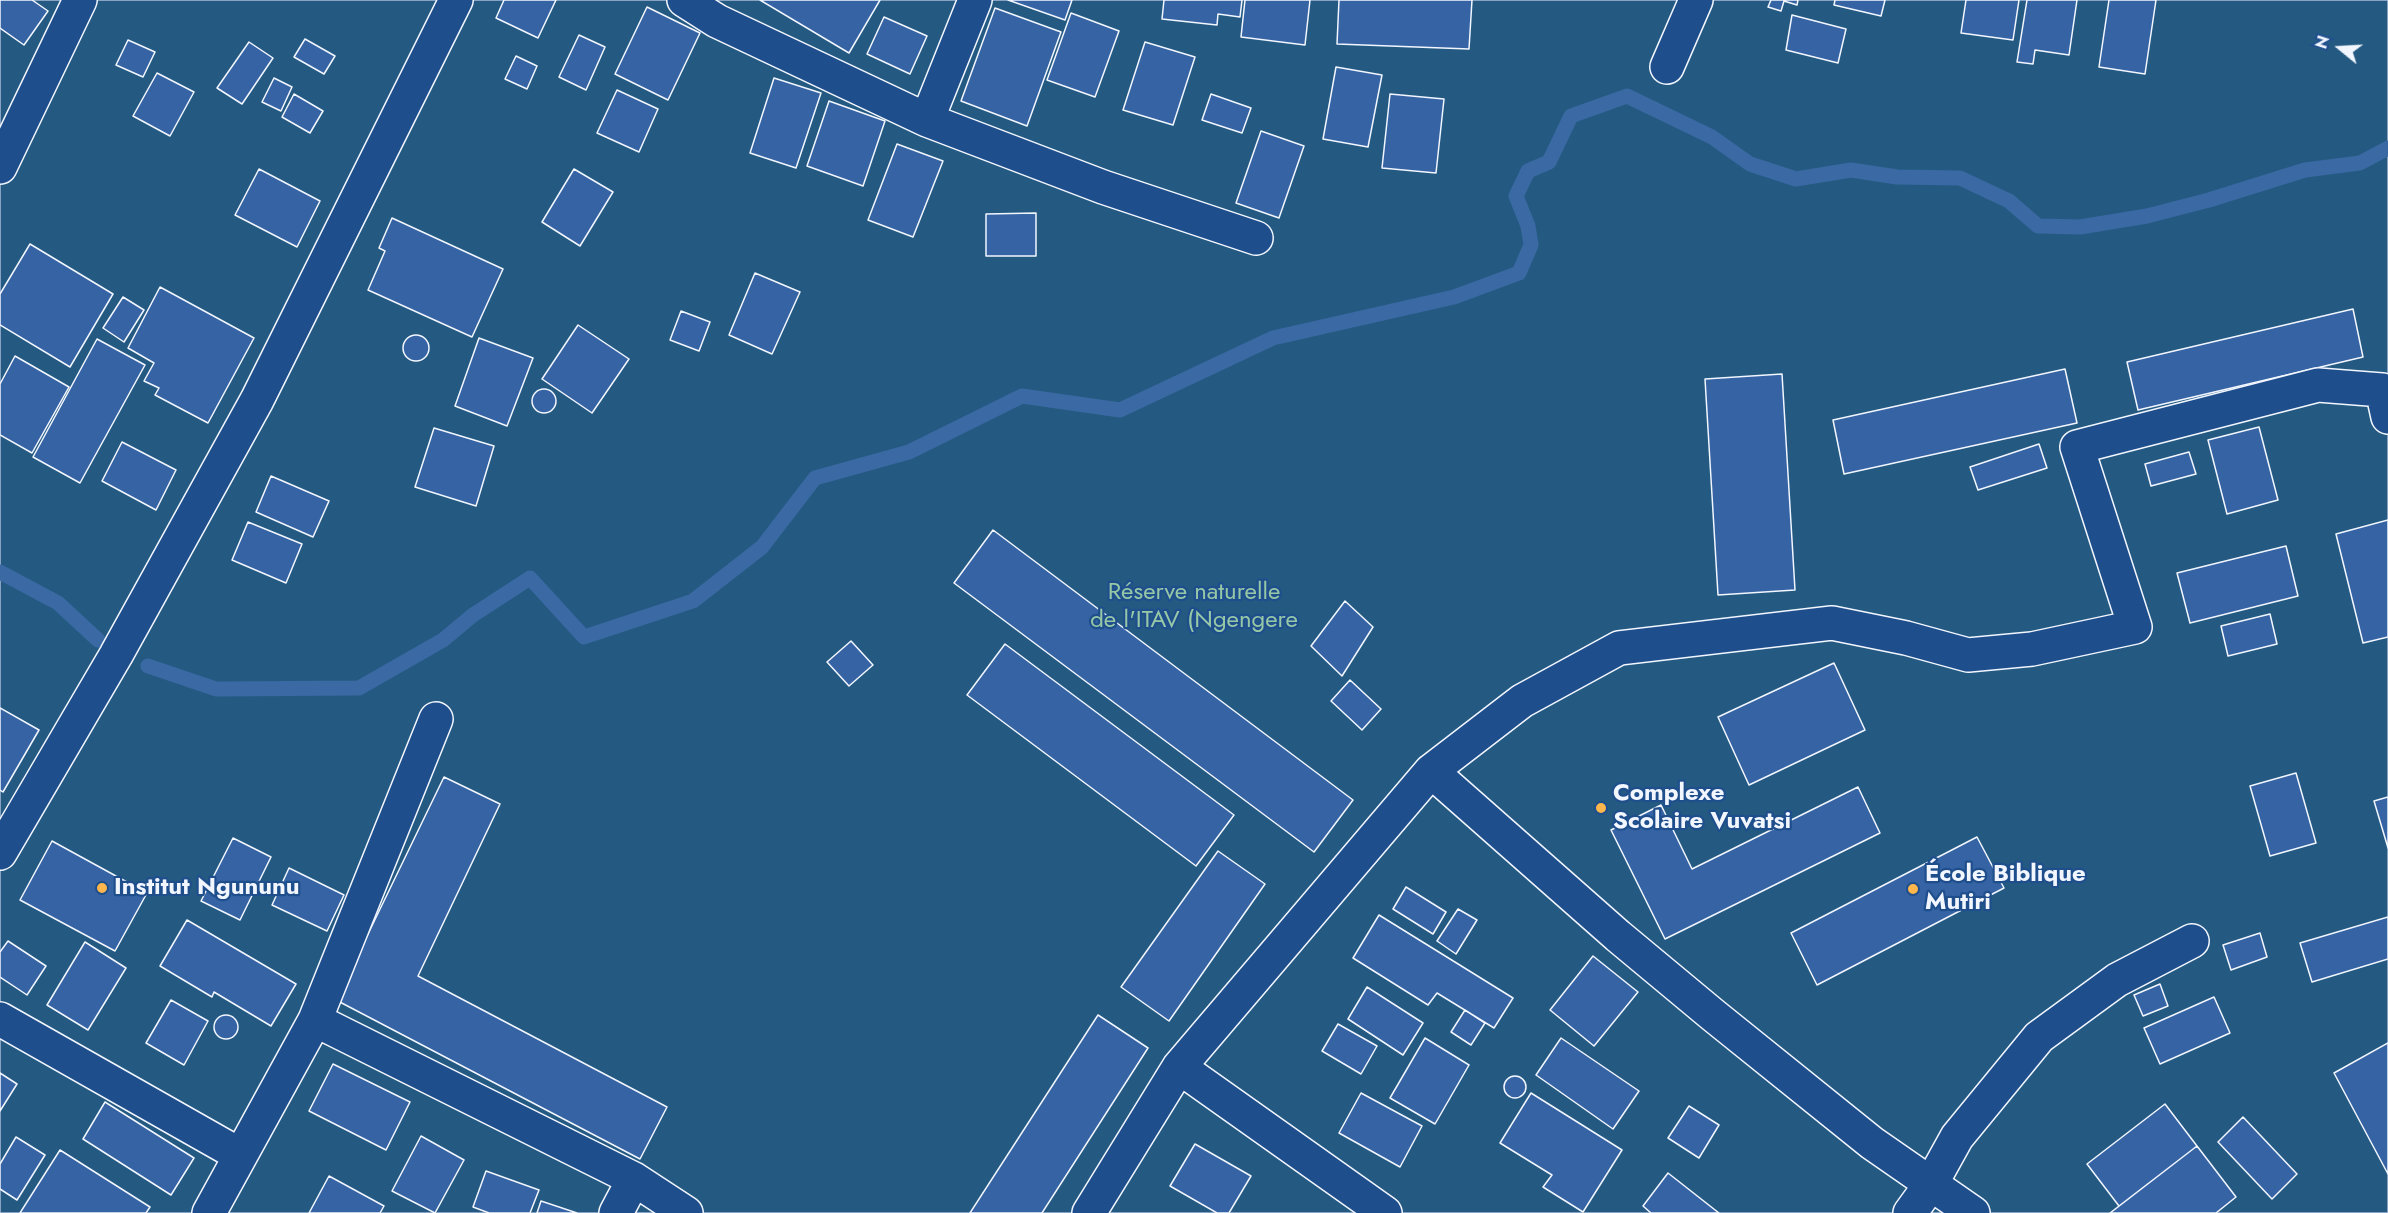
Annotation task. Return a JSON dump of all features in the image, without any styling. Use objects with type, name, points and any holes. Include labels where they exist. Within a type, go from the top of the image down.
[{"type":"street","points":[[0,167],[80,0]]},
{"type":"street","points":[[0,853],[116,655],[257,400],[456,0]]},
{"type":"street","points":[[684,0],[717,21],[927,120],[1103,187],[1256,238]]},
{"type":"street","points":[[927,120],[975,0]]},
{"type":"street","points":[[1667,67],[1696,0]]},
{"type":"street","points":[[1089,1213],[1179,1067],[1431,771],[1522,701],[1619,648],[1833,623],[1906,638],[1968,655],[2032,649],[2135,627],[2077,447],[2318,385],[2382,390],[2388,417]]},
{"type":"street","points":[[209,1213],[315,1020],[436,719]]},
{"type":"street","points":[[1431,771],[1618,936],[1713,1015],[1872,1143],[1973,1213]]},
{"type":"street","points":[[1910,1213],[1931,1184],[1958,1137],[2038,1037],[2117,980],[2192,941]]},
{"type":"street","points":[[0,1019],[240,1155]]},
{"type":"street","points":[[315,1020],[634,1179],[686,1213]]},
{"type":"street","points":[[1179,1067],[1385,1213]]},
{"type":"street","points":[[616,1213],[634,1179]]},
{"type":"green space","name":"Réserve naturelle de l'ITAV (Ngengere","points":[[0,0],[2388,0],[2388,1213],[0,1213]]},
{"type":"building","points":[[0,0],[32,0],[48,11],[24,45],[0,28]]},
{"type":"building","points":[[504,0],[556,0],[538,38],[496,18]]},
{"type":"building","points":[[760,0],[880,0],[849,53]]},
{"type":"building","points":[[1008,0],[1072,0],[1065,20]]},
{"type":"building","points":[[1164,0],[1242,0],[1240,17],[1218,14],[1217,25],[1162,19]]},
{"type":"building","points":[[1245,0],[1310,0],[1305,45],[1241,37]]},
{"type":"building","points":[[1339,0],[1472,0],[1469,49],[1337,44]]},
{"type":"building","points":[[1771,0],[1798,0],[1797,5],[1784,1],[1781,11],[1768,7]]},
{"type":"building","points":[[1835,0],[1885,0],[1881,16],[1834,5]]},
{"type":"building","points":[[1966,0],[2019,0],[2013,40],[1961,33]]},
{"type":"building","points":[[2027,0],[2077,0],[2069,55],[2035,50],[2033,64],[2017,62]]},
{"type":"building","points":[[2109,0],[2156,0],[2145,74],[2099,67]]},
{"type":"building","points":[[647,7],[700,33],[668,100],[615,74]]},
{"type":"building","points":[[995,8],[1061,32],[1027,126],[961,101]]},
{"type":"building","points":[[1071,13],[1119,31],[1095,97],[1047,80]]},
{"type":"building","points":[[1792,15],[1846,29],[1838,63],[1786,50]]},
{"type":"building","points":[[884,17],[927,36],[910,74],[867,54]]},
{"type":"building","points":[[579,35],[605,47],[586,90],[559,77]]},
{"type":"building","points":[[305,39],[335,56],[324,74],[294,57]]},
{"type":"building","points":[[128,40],[155,52],[143,77],[116,65]]},
{"type":"building","points":[[249,42],[273,58],[242,104],[217,88]]},
{"type":"building","points":[[1145,42],[1195,57],[1173,125],[1123,110]]},
{"type":"building","points":[[516,56],[537,66],[527,89],[505,79]]},
{"type":"building","points":[[1336,67],[1382,75],[1368,147],[1323,139]]},
{"type":"building","points":[[157,73],[194,92],[170,136],[133,116]]},
{"type":"building","points":[[274,78],[292,87],[281,111],[262,102]]},
{"type":"building","points":[[774,78],[821,93],[796,168],[750,153]]},
{"type":"building","points":[[617,90],[658,109],[639,152],[597,133]]},
{"type":"building","points":[[294,94],[323,111],[310,133],[282,117]]},
{"type":"building","points":[[1211,94],[1251,108],[1242,133],[1202,120]]},
{"type":"building","points":[[1390,94],[1444,99],[1436,173],[1382,168]]},
{"type":"building","points":[[829,101],[885,121],[863,186],[807,166]]},
{"type":"building","points":[[1261,131],[1304,146],[1279,218],[1236,203]]},
{"type":"building","points":[[897,144],[943,161],[913,237],[868,220]]},
{"type":"building","points":[[259,169],[320,201],[297,247],[235,215]]},
{"type":"building","points":[[574,169],[613,192],[580,246],[542,222]]},
{"type":"building","points":[[1036,213],[1036,256],[986,256],[986,214]]},
{"type":"building","points":[[392,218],[503,269],[472,337],[368,290],[385,251],[379,248]]},
{"type":"building","points":[[30,244],[113,294],[70,367],[0,325],[0,294]]},
{"type":"building","points":[[755,273],[800,292],[772,354],[729,335]]},
{"type":"building","points":[[160,287],[254,338],[208,423],[155,395],[159,388],[144,381],[154,363],[128,348]]},
{"type":"building","points":[[123,297],[144,310],[124,342],[103,328]]},
{"type":"building","points":[[2353,309],[2363,357],[2138,410],[2127,362]]},
{"type":"building","points":[[681,311],[710,322],[699,351],[670,340]]},
{"type":"building","points":[[578,325],[629,359],[592,413],[542,379]]},
{"type":"building","points":[[416,335],[425,339],[429,348],[425,357],[416,361],[407,357],[403,348],[407,339]]},
{"type":"building","points":[[479,338],[533,358],[507,426],[455,406]]},
{"type":"building","points":[[97,339],[145,365],[80,483],[33,457]]},
{"type":"building","points":[[15,356],[69,387],[32,453],[0,435],[0,384]]},
{"type":"building","points":[[2065,369],[2077,423],[1844,474],[1833,420]]},
{"type":"building","points":[[1782,374],[1795,590],[1718,595],[1705,379]]},
{"type":"building","points":[[544,389],[549,390],[555,396],[555,406],[549,412],[544,413],[539,412],[533,406],[532,401],[533,396],[539,390]]},
{"type":"building","points":[[2259,427],[2278,500],[2227,514],[2208,440]]},
{"type":"building","points":[[434,428],[494,446],[476,506],[415,487]]},
{"type":"building","points":[[122,442],[176,470],[156,510],[102,481]]},
{"type":"building","points":[[2039,444],[2047,468],[1978,490],[1970,467]]},
{"type":"building","points":[[2189,452],[2196,474],[2151,486],[2145,464]]},
{"type":"building","points":[[271,476],[329,501],[313,537],[256,512]]},
{"type":"building","points":[[2388,520],[2388,637],[2363,643],[2336,534]]},
{"type":"building","points":[[248,522],[302,544],[286,583],[232,560]]},
{"type":"building","points":[[993,530],[1353,800],[1314,852],[954,583]]},
{"type":"building","points":[[2286,546],[2298,596],[2190,623],[2177,573]]},
{"type":"building","points":[[1345,601],[1373,627],[1342,676],[1311,646]]},
{"type":"building","points":[[2270,614],[2277,644],[2228,656],[2221,626]]},
{"type":"building","points":[[851,641],[873,665],[849,686],[827,662]]},
{"type":"building","points":[[1005,644],[1234,815],[1196,866],[967,695]]},
{"type":"building","points":[[1834,663],[1865,730],[1749,785],[1718,717]]},
{"type":"building","points":[[1350,680],[1381,709],[1362,730],[1331,701]]},
{"type":"building","points":[[0,708],[39,730],[3,792],[0,790]]},
{"type":"building","points":[[2296,773],[2316,843],[2270,856],[2250,786]]},
{"type":"building","points":[[444,777],[500,804],[418,976],[667,1107],[640,1159],[336,1000]]},
{"type":"building","points":[[1858,787],[1880,833],[1665,939],[1611,830],[1661,805],[1692,869]]},
{"type":"building","points":[[2388,797],[2388,848],[2374,801]]},
{"type":"building","points":[[1977,837],[2004,888],[1817,985],[1791,933]]},
{"type":"building","points":[[233,838],[271,857],[240,920],[201,901]]},
{"type":"building","points":[[52,841],[147,893],[115,951],[20,900]]},
{"type":"building","points":[[1218,851],[1265,884],[1169,1021],[1121,987]]},
{"type":"building","points":[[289,868],[344,895],[327,931],[272,905]]},
{"type":"building","points":[[1406,887],[1446,912],[1433,934],[1393,909]]},
{"type":"building","points":[[1458,909],[1477,920],[1456,954],[1437,941]]},
{"type":"building","points":[[1379,915],[1513,998],[1494,1028],[1437,993],[1428,1005],[1353,958]]},
{"type":"building","points":[[2388,917],[2388,959],[2312,982],[2300,943]]},
{"type":"building","points":[[187,920],[296,984],[271,1026],[214,992],[212,997],[160,966]]},
{"type":"building","points":[[2260,933],[2267,957],[2231,970],[2223,945]]},
{"type":"building","points":[[8,941],[46,966],[27,995],[0,977],[0,952]]},
{"type":"building","points":[[85,942],[126,968],[88,1030],[47,1005]]},
{"type":"building","points":[[1593,956],[1638,992],[1594,1046],[1550,1010]]},
{"type":"building","points":[[2160,984],[2168,1006],[2143,1016],[2134,995]]},
{"type":"building","points":[[1367,987],[1423,1023],[1403,1055],[1348,1019]]},
{"type":"building","points":[[2214,997],[2230,1033],[2160,1064],[2144,1028]]},
{"type":"building","points":[[171,1000],[208,1021],[184,1065],[146,1043]]},
{"type":"building","points":[[1465,1010],[1485,1023],[1471,1045],[1451,1032]]},
{"type":"building","points":[[226,1015],[235,1018],[238,1027],[235,1036],[226,1039],[217,1036],[214,1027],[217,1018]]},
{"type":"building","points":[[1098,1015],[1148,1048],[1042,1213],[970,1213]]},
{"type":"building","points":[[1338,1024],[1377,1046],[1361,1074],[1322,1051]]},
{"type":"building","points":[[1425,1038],[1469,1065],[1435,1124],[1390,1098]]},
{"type":"building","points":[[1561,1038],[1639,1091],[1613,1129],[1536,1075]]},
{"type":"building","points":[[2388,1043],[2388,1174],[2334,1073]]},
{"type":"building","points":[[333,1064],[410,1102],[386,1150],[309,1111]]},
{"type":"building","points":[[0,1073],[17,1084],[0,1111]]},
{"type":"building","points":[[1515,1076],[1523,1079],[1526,1087],[1523,1095],[1515,1098],[1507,1095],[1504,1087],[1507,1079]]},
{"type":"building","points":[[1361,1093],[1422,1126],[1400,1167],[1339,1133]]},
{"type":"building","points":[[1531,1093],[1622,1150],[1583,1212],[1543,1187],[1552,1175],[1500,1143]]},
{"type":"building","points":[[105,1102],[194,1158],[171,1195],[83,1139]]},
{"type":"building","points":[[2165,1104],[2197,1146],[2119,1206],[2087,1164]]},
{"type":"building","points":[[1689,1106],[1719,1125],[1699,1158],[1668,1138]]},
{"type":"building","points":[[2243,1117],[2297,1174],[2272,1199],[2218,1142]]},
{"type":"building","points":[[421,1136],[464,1160],[435,1213],[392,1191]]},
{"type":"building","points":[[16,1137],[45,1155],[17,1200],[0,1189],[0,1164]]},
{"type":"building","points":[[1195,1144],[1251,1176],[1229,1213],[1217,1213],[1170,1186]]},
{"type":"building","points":[[2197,1146],[2236,1197],[2216,1213],[2110,1213]]},
{"type":"building","points":[[60,1150],[150,1207],[146,1213],[20,1213]]},
{"type":"building","points":[[486,1171],[539,1190],[530,1213],[489,1213],[473,1207]]},
{"type":"building","points":[[1668,1173],[1719,1213],[1651,1213],[1643,1206]]},
{"type":"building","points":[[329,1176],[384,1206],[380,1213],[309,1213]]},
{"type":"building","points":[[541,1201],[577,1213],[537,1213]]},
{"type":"waterway","points":[[148,666],[216,689],[359,688],[443,640],[473,615],[530,578],[584,637],[693,601],[762,547],[815,478],[909,452],[1022,396],[1120,410],[1273,338],[1454,297],[1519,273],[1531,245],[1528,226],[1516,196],[1528,171],[1549,162],[1571,116],[1627,96],[1712,137],[1750,164],[1796,179],[1851,170],[1897,177],[1960,178],[2009,201],[2038,226],[2080,227],[2147,216],[2209,200],[2305,170],[2360,163],[2388,148]]},
{"type":"waterway","points":[[0,572],[58,603],[98,640]]},
{"type":"place","name":"Complexe Scolaire Vuvatsi","points":[[1601,808]]},
{"type":"place","name":"Institut Ngununu","points":[[102,888]]},
{"type":"place","name":"École Biblique Mutiri","points":[[1913,889]]}]
